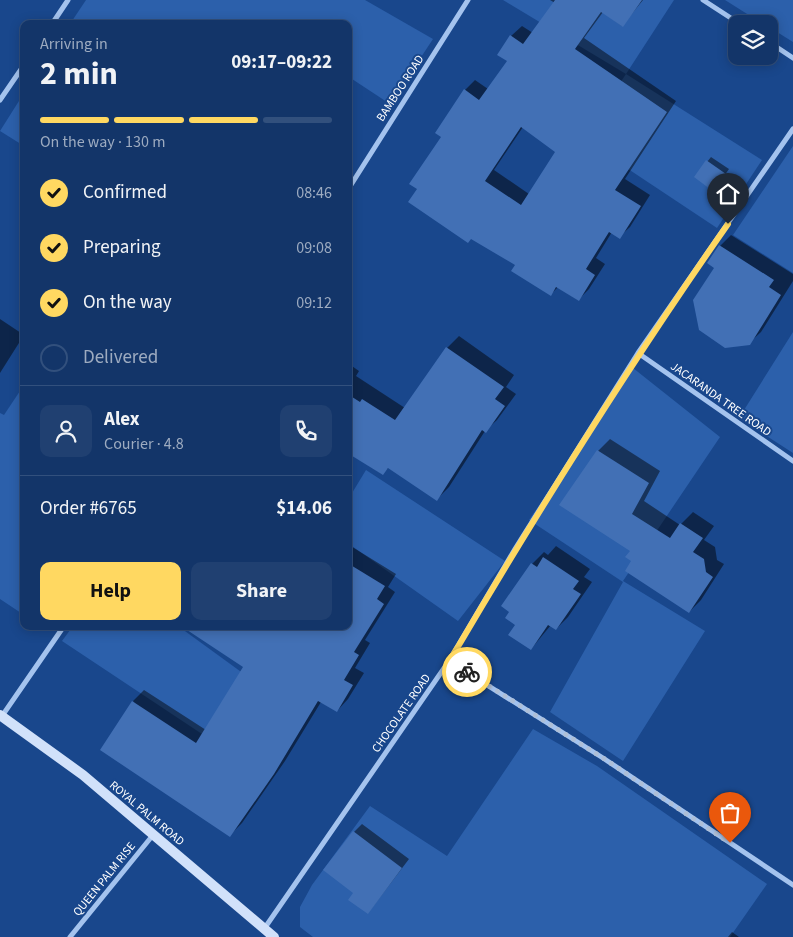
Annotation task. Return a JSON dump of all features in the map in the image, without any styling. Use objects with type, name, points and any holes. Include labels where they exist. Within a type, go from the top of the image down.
[{"type":"street","points":[[55,20],[68,0]]},
{"type":"street","name":"BAMBOO ROAD","points":[[352,183],[468,0]]},
{"type":"street","points":[[703,0],[728,16]]},
{"type":"street","points":[[778,48],[793,58]]},
{"type":"street","points":[[0,100],[20,71]]},
{"type":"street","name":"CHOCOLATE ROAD","points":[[264,928],[449,661],[515,549],[638,353],[793,129]]},
{"type":"street","name":"JACARANDA TREE ROAD","points":[[638,353],[793,461]]},
{"type":"street","points":[[1,715],[61,630]]},
{"type":"street","points":[[449,661],[603,758],[793,885]]},
{"type":"street","name":"ROYAL PALM ROAD","points":[[1,715],[83,776],[274,937]]},
{"type":"street","name":"QUEEN PALM RISE","points":[[70,937],[154,834]]},
{"type":"shaded area","points":[[86,0],[365,0],[433,39],[390,104],[352,79],[352,20],[73,20]]},
{"type":"shaded area","points":[[503,0],[674,0],[626,74]]},
{"type":"shaded area","points":[[725,0],[793,0],[793,42],[778,33],[778,15],[749,15]]},
{"type":"shaded area","points":[[626,74],[762,160],[717,228],[583,139]]},
{"type":"shaded area","points":[[20,99],[20,144],[0,131]]},
{"type":"shaded area","points":[[793,146],[793,273],[733,235]]},
{"type":"shaded area","points":[[793,332],[793,453],[739,418]]},
{"type":"shaded area","points":[[633,368],[720,437],[623,581],[705,631],[623,761],[550,712],[623,582],[529,520]]},
{"type":"shaded area","points":[[20,391],[20,612],[0,599],[0,413],[4,415]]},
{"type":"shaded area","points":[[366,470],[505,561],[458,621],[352,546],[352,493]]},
{"type":"shaded area","points":[[70,630],[184,630],[244,674],[205,736],[62,641]]},
{"type":"shaded area","points":[[533,729],[597,766],[767,884],[730,937],[313,937],[300,927],[300,907],[312,885],[370,806],[447,856]]},
{"type":"building","points":[[555,0],[642,0],[623,27],[601,12],[575,49],[667,112],[615,190],[641,206],[620,239],[609,232],[586,269],[595,275],[579,301],[556,287],[551,296],[511,271],[515,265],[471,239],[468,243],[408,202],[417,189],[409,184],[441,137],[435,133],[464,89],[479,100],[507,61],[497,55],[510,35],[523,44]],"holes":[[[521,127],[555,152],[521,205],[485,181]]]},
{"type":"building","points":[[706,160],[726,174],[714,192],[694,177]]},
{"type":"building","points":[[719,245],[774,280],[769,287],[781,295],[750,345],[725,348],[699,330],[693,300],[714,268],[707,263]]},
{"type":"building","points":[[446,347],[504,387],[495,399],[505,406],[486,433],[482,430],[437,501],[388,468],[383,475],[352,456],[352,397],[360,402],[362,399],[395,420]]},
{"type":"building","points":[[597,450],[649,483],[632,514],[670,538],[680,523],[703,538],[693,552],[704,559],[706,572],[713,577],[689,613],[625,571],[631,561],[625,557],[630,551],[559,505]]},
{"type":"building","points":[[543,557],[579,581],[573,589],[581,594],[556,630],[548,625],[531,650],[508,635],[515,625],[505,618],[509,612],[501,606],[531,563],[537,567]]},
{"type":"building","points":[[352,566],[385,586],[377,599],[384,604],[354,652],[359,655],[344,680],[353,685],[337,712],[318,701],[274,774],[230,837],[100,750],[132,701],[196,743],[243,667],[187,630],[352,630]]},
{"type":"building","points":[[353,831],[402,868],[368,914],[348,900],[353,893],[323,870]]},
{"type":"way so far","points":[[467,672],[603,758],[730,843]]},
{"type":"route","points":[[467,672],[449,661],[515,549],[638,353],[728,224]]}]
